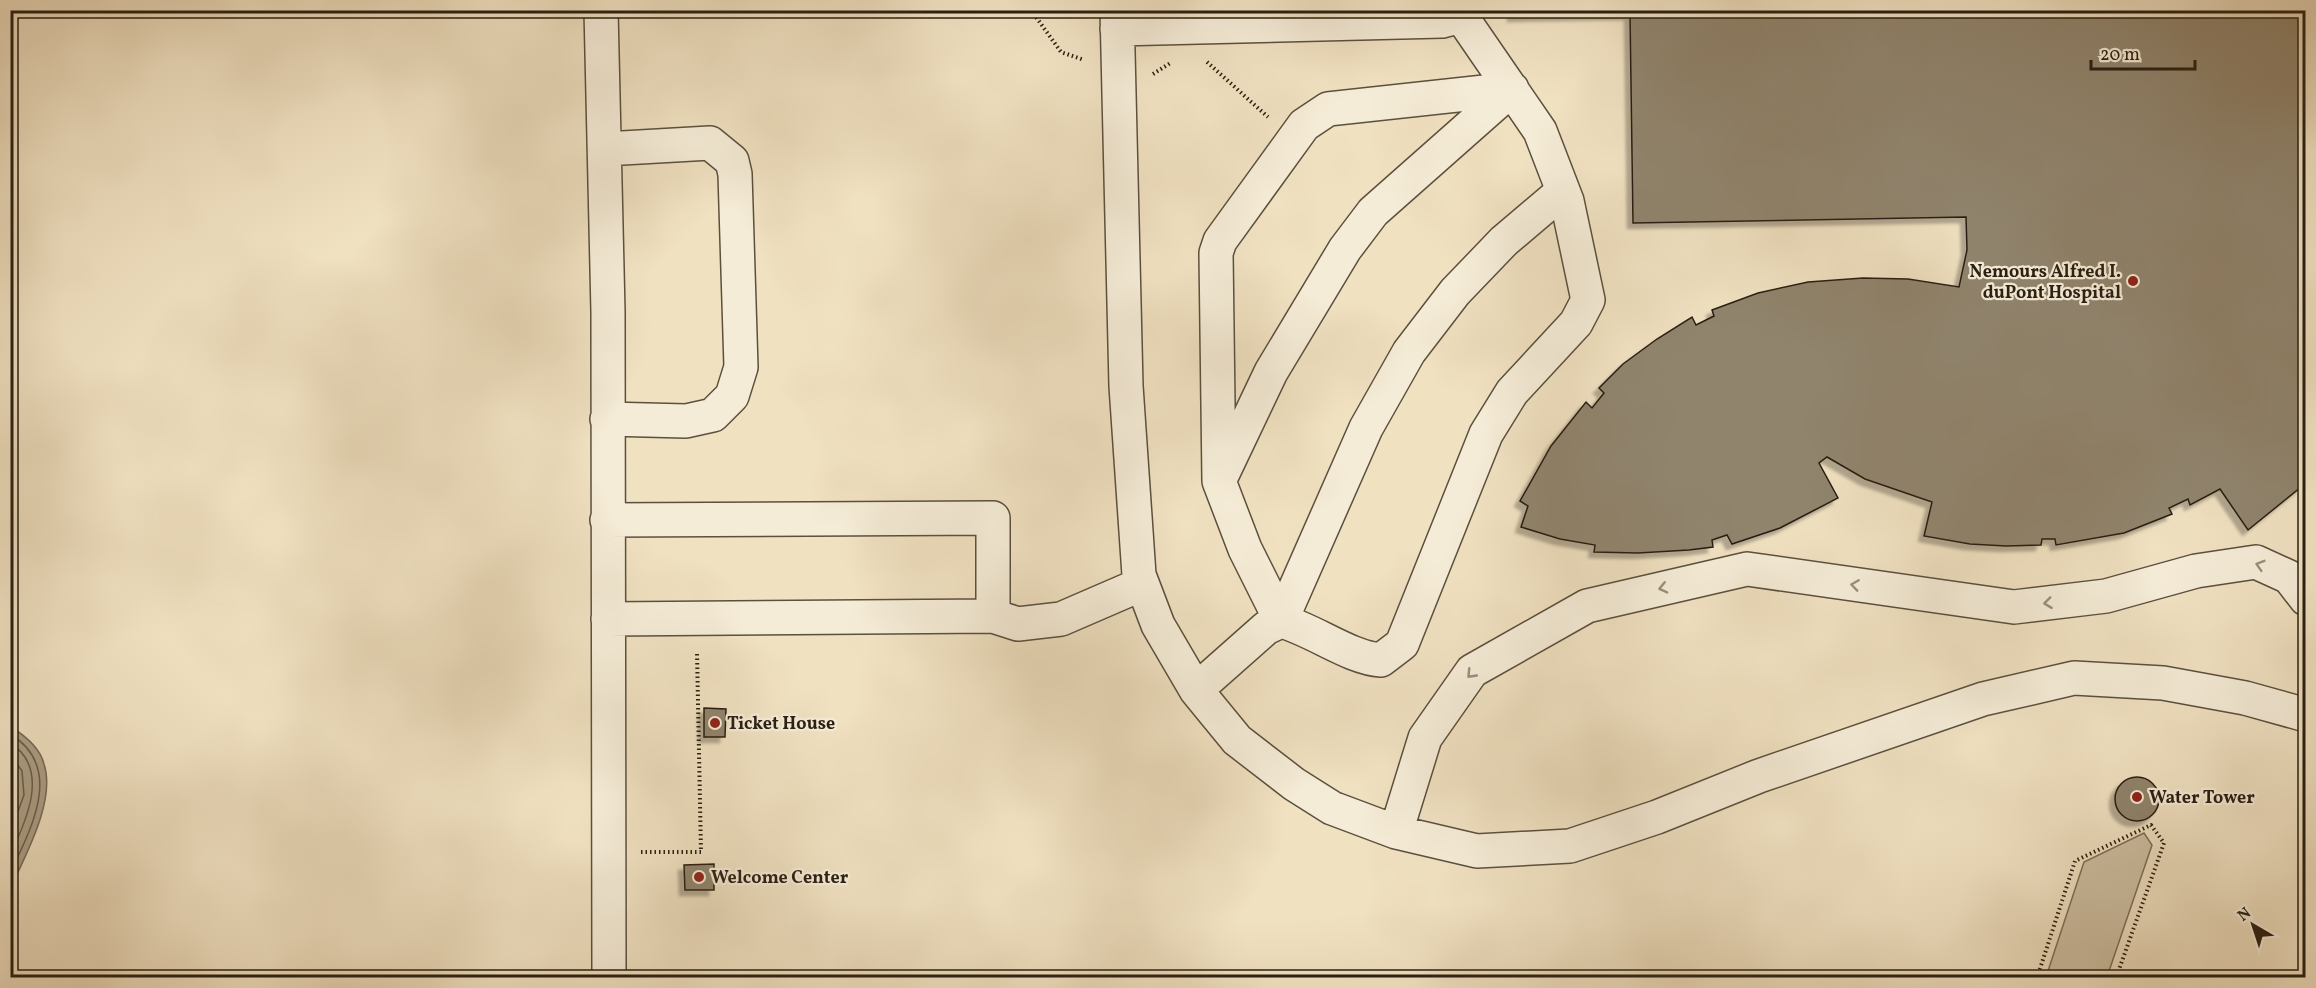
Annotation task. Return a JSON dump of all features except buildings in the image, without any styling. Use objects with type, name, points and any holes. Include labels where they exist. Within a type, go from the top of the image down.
[{"type":"lane","points":[[601,10],[605,149],[609,978]]},
{"type":"lane","points":[[1196,690],[1266,628],[1281,621],[1302,626],[1367,659],[1382,660],[1402,644],[1486,434],[1512,392],[1576,323],[1588,300],[1563,191],[1540,131],[1463,13],[1442,21],[1117,20],[1126,397],[1139,575],[1158,625],[1196,690],[1237,740],[1294,784],[1332,808],[1396,832],[1477,851],[1570,846],[1657,817],[1759,776],[1983,699],[2074,678],[2163,683],[2245,698],[2306,715]]},
{"type":"lane","points":[[1281,621],[1245,549],[1219,481],[1216,253],[1220,240],[1304,125],[1328,109],[1512,89]]},
{"type":"lane","points":[[1219,481],[1271,372],[1352,240],[1373,212],[1512,89]]},
{"type":"lane","points":[[605,149],[710,143],[732,161],[735,174],[741,367],[732,396],[713,415],[686,421],[607,419]]},
{"type":"lane","points":[[1281,621],[1366,428],[1409,352],[1455,292],[1504,241],[1563,191]]},
{"type":"lane","points":[[607,520],[993,518],[993,616]]},
{"type":"lane","points":[[1396,832],[1425,738],[1472,671],[1587,606],[1747,569],[2014,607],[2106,596],[2196,571],[2256,562],[2289,577],[2306,598]]},
{"type":"lane","points":[[608,619],[993,616],[1018,624],[1061,619],[1142,584]]},
{"type":"path","points":[[1031,10],[1061,52],[1088,62]]},
{"type":"path","points":[[1200,56],[1274,123]]},
{"type":"path","points":[[1151,76],[1176,60]]},
{"type":"path","points":[[608,852],[701,852],[696,619]]},
{"type":"path","points":[[2037,978],[2075,861],[2151,825],[2163,843],[2116,978]]},
{"type":"shaded area","points":[[2144,833],[2152,845],[2107,977],[2046,977],[2084,862]]},
{"type":"water","points":[[11,727],[35,747],[42,758],[47,778],[46,794],[38,827],[11,887]]},
{"type":"place","name":"Nemours Alfred I. duPont Hospital","points":[[2133,281]]},
{"type":"place","name":"Ticket House","points":[[715,723]]},
{"type":"place","name":"Water Tower","points":[[2137,797]]},
{"type":"place","name":"Welcome Center","points":[[699,877]]}]
